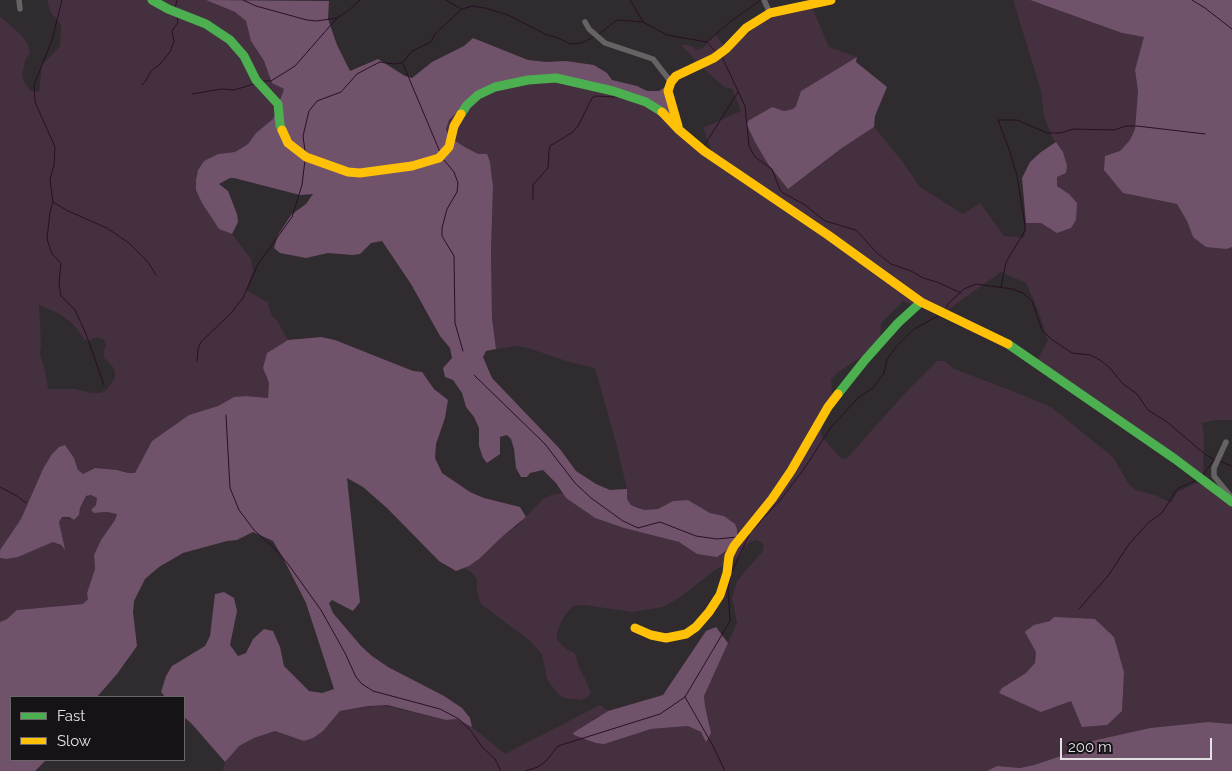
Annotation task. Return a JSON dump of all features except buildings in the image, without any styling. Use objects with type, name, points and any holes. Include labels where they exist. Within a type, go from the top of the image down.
[{"type":"main road","points":[[152,0],[168,9],[206,24],[237,46],[248,61],[256,80],[278,104],[280,125],[288,143],[306,157],[348,172],[360,173],[412,166],[439,158],[449,146],[457,120],[473,99],[495,87],[528,80],[556,78],[613,91],[646,102],[657,108],[710,156],[828,235],[921,302],[1005,342],[1175,459],[1232,502]]},
{"type":"main road","points":[[678,129],[668,95],[671,82],[676,76],[714,58],[746,28],[770,13],[832,0]]},
{"type":"main road","points":[[635,628],[651,635],[666,638],[686,634],[700,623],[720,595],[727,573],[729,556],[734,546],[772,499],[828,407],[865,360],[898,323],[921,302]]},
{"type":"street","points":[[19,0],[20,9]]},
{"type":"street","points":[[764,0],[770,13]]},
{"type":"street","points":[[585,22],[589,29],[605,43],[653,59],[671,82]]},
{"type":"street","points":[[1226,442],[1218,460],[1214,476],[1232,498]]},
{"type":"shaded area","points":[[47,0],[206,0],[235,12],[246,21],[251,41],[264,61],[272,83],[284,89],[273,119],[256,133],[248,144],[235,152],[218,154],[204,161],[198,170],[196,180],[212,218],[219,229],[232,234],[251,259],[253,271],[246,290],[269,303],[271,314],[288,340],[267,353],[265,375],[269,383],[268,398],[234,397],[218,406],[189,415],[152,441],[135,473],[95,468],[83,474],[78,470],[74,458],[43,469],[21,519],[0,550],[0,16],[22,36],[28,45],[30,52],[25,61],[22,75],[24,82],[31,91],[39,92],[42,65],[60,46],[61,25],[50,11]],"holes":[[[39,305],[58,313],[72,323],[85,340],[97,337],[104,340],[106,345],[104,358],[113,367],[115,378],[106,390],[101,393],[75,389],[48,389],[40,354]]]},
{"type":"shaded area","points":[[206,0],[329,1],[328,19],[337,45],[350,71],[378,59],[405,76],[412,78],[432,62],[464,46],[473,38],[528,60],[546,62],[566,61],[594,65],[607,73],[612,80],[637,86],[647,91],[659,91],[666,86],[677,117],[667,116],[602,85],[519,79],[469,101],[449,120],[446,129],[449,137],[465,147],[478,154],[487,154],[490,162],[493,187],[491,250],[492,318],[496,349],[486,351],[483,357],[492,378],[560,449],[576,471],[596,484],[610,490],[627,489],[627,499],[631,505],[638,508],[645,510],[658,509],[673,501],[688,500],[710,513],[724,516],[735,524],[737,529],[737,537],[730,548],[717,557],[697,554],[679,542],[624,528],[595,518],[566,498],[556,483],[543,470],[530,473],[527,477],[521,477],[516,468],[511,439],[507,435],[500,437],[500,454],[487,463],[479,446],[479,428],[474,417],[466,407],[462,393],[453,380],[445,377],[443,368],[452,358],[450,348],[440,336],[411,284],[382,241],[371,243],[360,254],[353,255],[328,253],[306,258],[280,253],[274,248],[278,235],[291,215],[306,204],[313,194],[300,195],[230,178],[219,184],[228,191],[237,214],[238,222],[232,234],[219,229],[196,190],[198,170],[204,161],[218,154],[235,152],[248,144],[256,133],[273,119],[284,89],[272,83],[264,61],[251,41],[246,21],[235,12]]},
{"type":"shaded area","points":[[1013,0],[1030,0],[1122,33],[1145,37],[1135,70],[1138,91],[1135,129],[1130,140],[1120,151],[1123,193],[1177,204],[1187,221],[1193,237],[1227,249],[1232,247],[1232,420],[1202,423],[1204,435],[1203,475],[1036,362],[1048,340],[1038,310],[1026,283],[1001,272],[942,314],[903,301],[881,323],[880,345],[838,372],[831,379],[833,405],[822,424],[821,436],[842,459],[847,458],[907,391],[937,361],[944,361],[952,368],[1051,407],[1113,457],[1128,483],[1135,490],[1155,495],[1171,503],[1177,492],[1196,483],[1232,493],[1232,724],[1208,722],[1150,728],[1083,743],[1064,755],[1034,765],[1020,768],[997,766],[987,771],[223,771],[225,762],[232,753],[239,746],[254,738],[275,731],[294,738],[323,731],[340,711],[382,705],[446,720],[457,719],[471,726],[505,754],[600,705],[608,711],[592,720],[633,734],[651,729],[688,726],[701,732],[704,738],[710,725],[704,696],[737,623],[732,598],[737,581],[762,552],[764,546],[761,542],[756,540],[750,542],[744,547],[742,554],[715,570],[679,598],[663,607],[633,612],[584,605],[573,606],[561,622],[557,633],[557,640],[566,649],[575,653],[587,683],[591,694],[580,700],[564,698],[556,692],[547,679],[542,654],[530,641],[481,604],[477,593],[477,579],[464,568],[479,559],[504,535],[517,526],[543,499],[551,495],[563,493],[566,498],[595,518],[624,528],[679,542],[697,554],[737,537],[737,529],[735,524],[724,516],[710,513],[688,500],[673,501],[652,510],[645,510],[631,505],[627,499],[627,489],[616,443],[595,368],[517,346],[496,349],[492,318],[491,250],[493,187],[478,154],[449,137],[446,128],[449,120],[459,109],[489,86],[566,79],[646,102],[706,156],[712,151],[703,128],[741,111],[732,89],[724,87],[681,45],[689,45],[697,50],[703,48],[715,34],[724,46],[730,47],[772,15],[812,7],[829,47],[857,57],[801,91],[796,106],[793,109],[784,111],[772,107],[747,125],[768,164],[807,175],[842,148],[874,127],[902,161],[920,187],[963,214],[980,203],[1004,236],[1024,238],[1026,223],[1041,223],[1047,225],[1051,230],[1069,194],[1057,186],[1057,177],[1063,152],[1053,139],[1044,116],[1041,91]],"holes":[[[1095,619],[1114,637],[1124,672],[1122,684],[1071,701],[1002,688],[1026,673],[1035,663],[1036,652],[1027,630],[1030,627],[1050,621]]]},
{"type":"shaded area","points":[[1030,0],[1232,0],[1232,247],[1227,249],[1206,247],[1193,237],[1187,221],[1177,204],[1123,193],[1104,170],[1105,156],[1120,151],[1130,140],[1135,129],[1138,91],[1135,70],[1144,37],[1122,33]]},
{"type":"shaded area","points":[[857,57],[856,62],[887,87],[875,116],[874,127],[842,148],[788,189],[768,164],[755,142],[747,125],[748,121],[772,107],[784,111],[793,109],[796,106],[801,91]]},
{"type":"shaded area","points":[[1056,142],[1063,152],[1067,166],[1066,173],[1057,177],[1057,186],[1069,194],[1077,203],[1076,220],[1071,228],[1057,233],[1041,223],[1026,223],[1022,178],[1030,162]]},
{"type":"shaded area","points":[[321,337],[335,340],[413,371],[422,372],[434,389],[448,400],[445,418],[436,444],[435,458],[442,473],[470,492],[484,498],[520,507],[526,517],[479,559],[469,566],[456,571],[439,561],[387,508],[363,487],[347,478],[360,602],[353,611],[332,600],[329,603],[333,613],[372,656],[388,667],[444,696],[462,708],[470,718],[472,727],[457,719],[446,720],[387,705],[369,706],[340,711],[323,731],[313,738],[304,741],[275,731],[254,738],[239,746],[225,762],[185,718],[185,696],[164,696],[161,692],[166,676],[172,666],[205,646],[210,636],[215,594],[224,592],[234,598],[237,611],[230,645],[238,656],[246,653],[253,639],[264,629],[273,631],[280,647],[284,666],[309,691],[322,693],[334,689],[306,603],[283,558],[273,541],[253,532],[237,540],[183,553],[159,567],[145,579],[134,601],[133,612],[137,646],[117,674],[98,696],[10,696],[10,761],[45,761],[35,771],[0,771],[0,622],[7,619],[17,610],[83,604],[88,599],[87,593],[95,569],[94,555],[117,514],[107,512],[94,513],[91,510],[96,505],[97,498],[91,495],[86,496],[79,515],[74,520],[69,517],[62,517],[59,522],[65,550],[61,545],[53,542],[18,557],[0,558],[0,550],[21,519],[43,469],[52,454],[59,447],[65,445],[74,458],[78,470],[83,474],[95,468],[135,473],[152,441],[189,415],[218,406],[234,397],[268,398],[269,383],[263,368],[267,353],[288,340]]},
{"type":"shaded area","points":[[91,495],[97,498],[96,505],[91,510],[100,513],[117,514],[94,555],[95,569],[87,593],[88,599],[83,604],[17,610],[7,619],[0,622],[0,558],[18,557],[53,542],[64,549],[59,522],[61,517],[75,520],[86,497]]},
{"type":"shaded area","points":[[1054,617],[1095,619],[1114,637],[1124,672],[1122,711],[1107,725],[1082,727],[1071,701],[1041,712],[999,693],[1002,688],[1026,673],[1035,663],[1036,652],[1025,632],[1034,625],[1050,621]]},
{"type":"shaded area","points":[[716,627],[728,643],[704,696],[711,733],[706,742],[701,732],[688,726],[651,729],[604,744],[574,735],[573,733],[608,711],[663,695],[706,631]]},
{"type":"shaded area","points":[[1208,722],[1232,724],[1232,771],[987,771],[997,766],[1020,768],[1034,765],[1064,755],[1083,743],[1150,728]]},
{"type":"waterway","points":[[62,0],[52,40],[34,85],[35,102],[55,147],[54,165],[50,180],[53,202],[47,239],[52,254],[61,263],[59,284],[61,296],[75,310],[86,334],[104,385]]},
{"type":"waterway","points":[[175,9],[177,0]]},
{"type":"waterway","points":[[243,0],[256,6],[307,20],[317,21],[336,18]]},
{"type":"waterway","points":[[263,81],[271,81],[295,66],[337,18],[360,0]]},
{"type":"waterway","points":[[446,0],[461,9]]},
{"type":"waterway","points":[[630,0],[643,22]]},
{"type":"waterway","points":[[708,41],[731,21],[761,0]]},
{"type":"waterway","points":[[1192,0],[1232,29]]},
{"type":"waterway","points":[[305,151],[303,136],[309,111],[317,101],[341,92],[357,74],[380,62],[402,63],[412,51],[431,42],[435,34],[462,9],[472,6],[508,15],[547,35],[571,44],[582,43],[593,37]]},
{"type":"waterway","points":[[142,85],[151,71],[170,52],[174,41],[172,31],[178,22],[177,17]]},
{"type":"waterway","points":[[599,34],[617,20],[643,22],[667,35],[707,42],[715,51]]},
{"type":"waterway","points":[[722,57],[745,106],[749,146],[755,157],[772,169],[783,193],[805,205],[825,221],[856,230],[877,253],[891,264],[961,293]]},
{"type":"waterway","points":[[403,64],[440,152]]},
{"type":"waterway","points":[[192,94],[221,89],[234,90],[254,84]]},
{"type":"waterway","points":[[704,146],[738,92]]},
{"type":"waterway","points":[[533,199],[533,185],[548,168],[550,146],[573,132],[592,98],[595,96],[617,97]]},
{"type":"waterway","points":[[1001,287],[1006,262],[1025,231],[1025,225],[1017,176],[998,120],[1017,120],[1047,133],[1061,133],[1073,129],[1115,130],[1125,126],[1137,126],[1205,134]]},
{"type":"waterway","points":[[197,361],[201,342],[231,313],[243,298],[258,264],[292,217],[302,185],[305,160]]},
{"type":"waterway","points":[[444,160],[454,172],[458,183],[457,192],[447,209],[442,236],[454,256],[455,323],[463,351]]},
{"type":"waterway","points":[[53,202],[68,211],[107,228],[129,243],[148,262],[156,275]]},
{"type":"waterway","points":[[945,310],[948,304],[964,289],[976,284],[1012,289],[1023,293],[1032,301],[1042,330],[1051,339],[1072,353],[1090,355],[1100,360],[1110,368],[1122,383],[1137,394],[1148,410],[1167,422],[1206,455],[1215,460]]},
{"type":"waterway","points":[[751,532],[781,499],[804,469],[831,427],[859,397],[873,388],[884,373],[887,359],[896,347],[914,329],[940,315]]},
{"type":"waterway","points":[[474,375],[545,444],[575,483],[591,498],[623,521],[638,528],[660,522],[696,536],[717,539],[737,537]]},
{"type":"waterway","points":[[226,415],[230,488],[239,510],[254,530],[288,564],[321,610],[356,677],[362,684],[373,691],[440,709],[459,719],[483,748],[495,759],[501,771]]},
{"type":"waterway","points":[[1203,475],[1214,460]]},
{"type":"waterway","points":[[1219,461],[1232,466]]},
{"type":"waterway","points":[[1079,609],[1108,576],[1129,544],[1149,522],[1162,513],[1175,492],[1179,488],[1197,480]]},
{"type":"waterway","points":[[0,487],[26,503]]},
{"type":"waterway","points":[[525,771],[538,767],[546,761],[558,746],[660,714],[685,697],[730,621],[728,588],[731,574],[749,535]]},
{"type":"waterway","points":[[685,697],[725,771]]},
{"type":"traffic: fast","points":[[152,0],[168,9],[206,24],[230,40],[244,56],[256,80],[278,104],[282,130]]},
{"type":"traffic: fast","points":[[461,114],[467,105],[478,95],[495,87],[528,80],[556,78],[613,91],[646,102],[662,112]]},
{"type":"traffic: fast","points":[[838,394],[898,323],[921,302]]},
{"type":"traffic: fast","points":[[1008,344],[1175,459],[1232,502]]},
{"type":"traffic: slow","points":[[678,126],[668,91],[671,82],[676,76],[714,58],[726,49],[746,28],[770,13],[831,0]]},
{"type":"traffic: slow","points":[[662,112],[678,129],[704,151],[828,235],[921,302],[1008,344]]},
{"type":"traffic: slow","points":[[282,130],[288,143],[306,157],[348,172],[360,173],[412,166],[439,158],[449,147],[454,126],[461,114]]},
{"type":"traffic: slow","points":[[635,628],[651,635],[666,638],[686,634],[696,627],[720,595],[727,573],[729,556],[734,546],[772,499],[791,471],[828,407],[838,394]]}]
